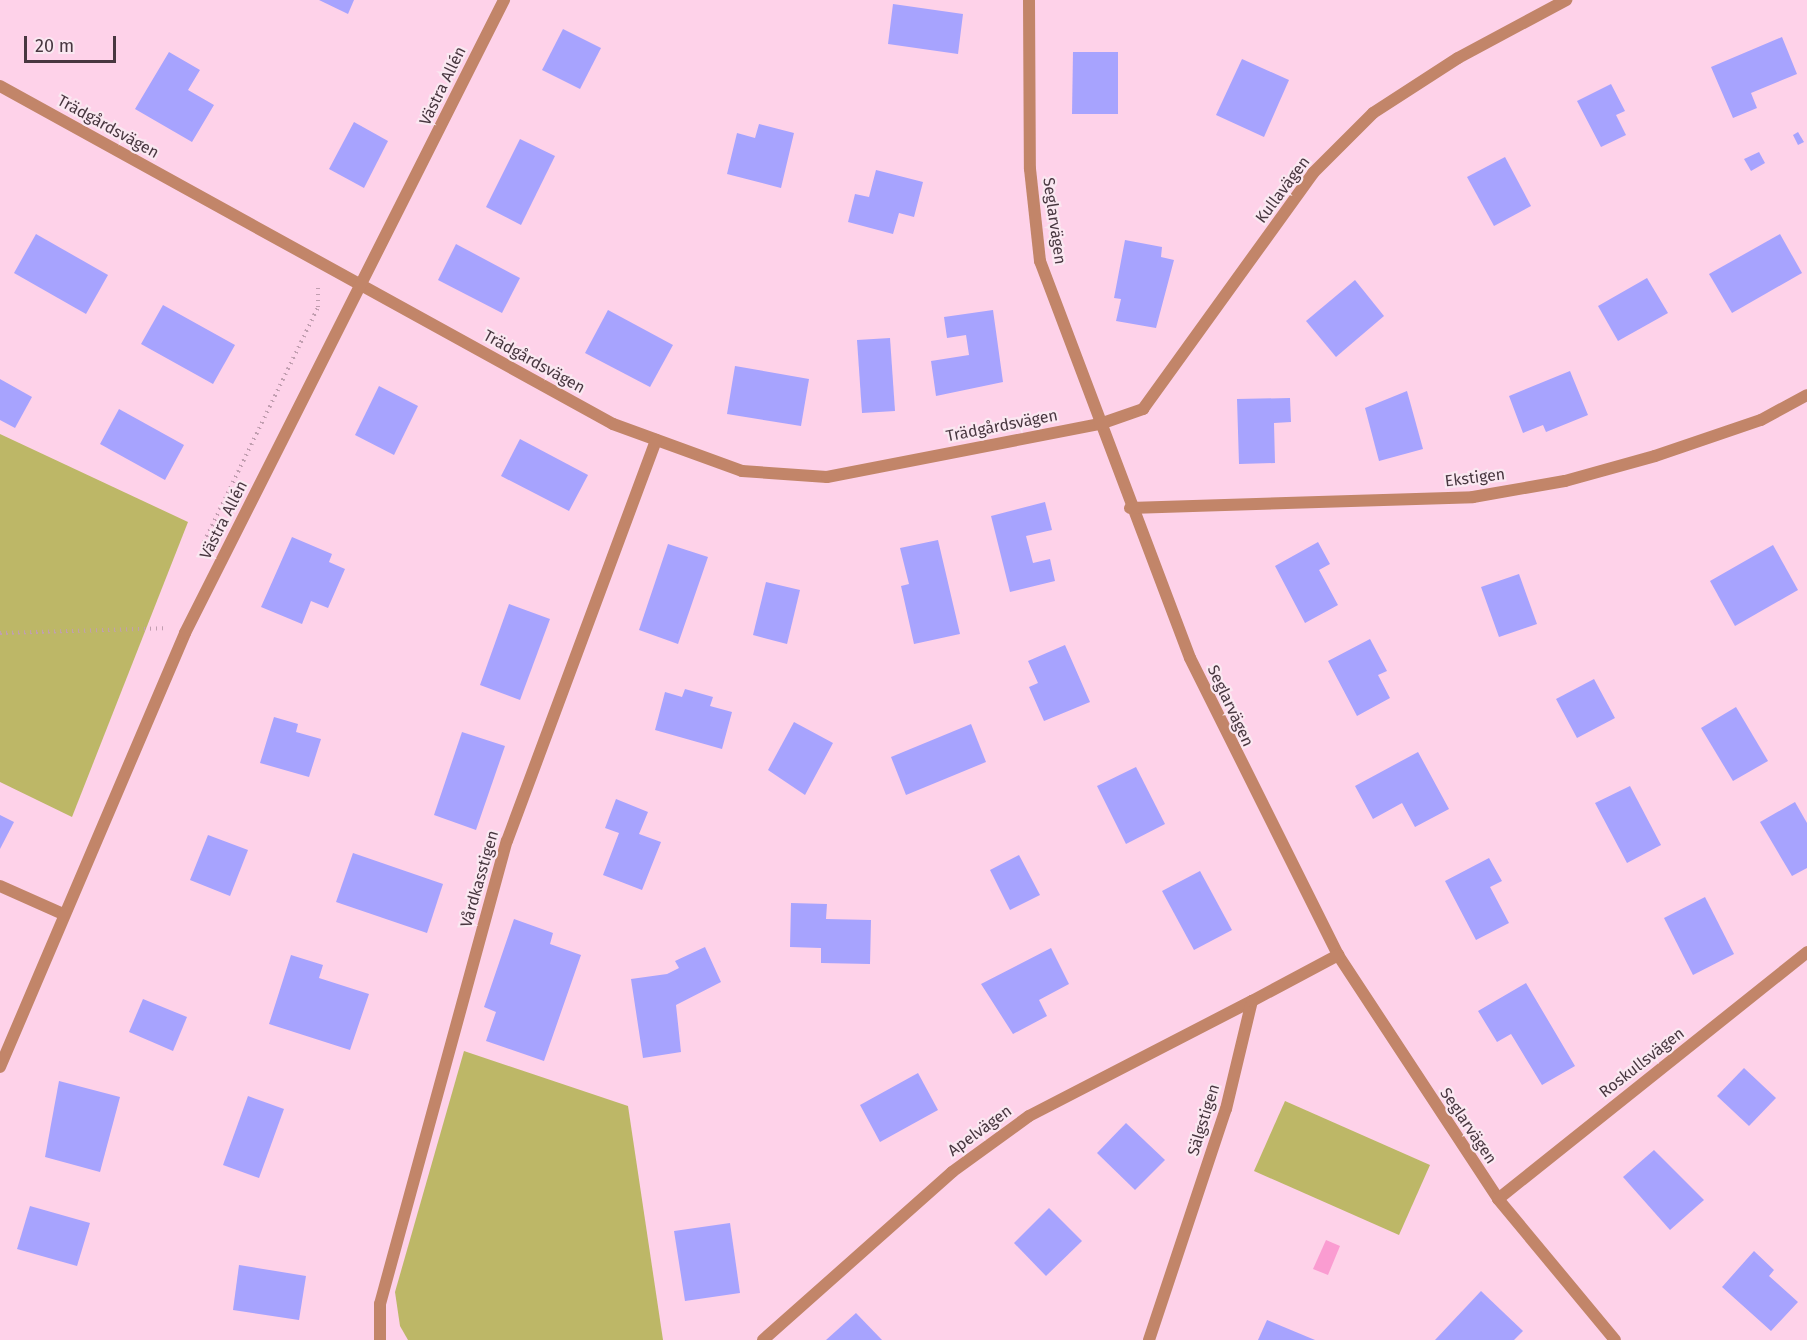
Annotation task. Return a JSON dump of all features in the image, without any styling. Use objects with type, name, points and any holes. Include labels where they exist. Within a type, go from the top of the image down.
[{"type":"street","name":"Västra Allén","points":[[0,1067],[63,914],[185,633],[362,286],[504,0]]},
{"type":"street","name":"Seglarvägen","points":[[1029,0],[1030,169],[1040,261],[1130,508],[1199,678],[1338,955],[1498,1199],[1615,1340]]},
{"type":"street","name":"Kullavägen","points":[[1100,424],[1143,409],[1313,173],[1373,113],[1458,58],[1566,0]]},
{"type":"street","name":"Trädgårdsvägen","points":[[0,86],[613,424],[742,471],[827,477],[1100,424]]},
{"type":"street","name":"Ekstigen","points":[[1130,508],[1473,497],[1565,481],[1655,456],[1761,420],[1807,395]]},
{"type":"street","name":"Vårdkasstigen","points":[[380,1340],[380,1304],[507,841],[656,440]]},
{"type":"street","points":[[0,886],[63,914]]},
{"type":"street","name":"Roskullsvägen","points":[[1498,1199],[1807,952]]},
{"type":"street","points":[[1252,1001],[1338,955]]},
{"type":"street","name":"Apelvägen","points":[[764,1340],[952,1172],[1029,1116],[1252,1001]]},
{"type":"street","name":"Sälgstigen","points":[[1149,1340],[1226,1109],[1252,1001]]},
{"type":"path","points":[[0,633],[162,628],[185,633]]},
{"type":"shaded area","points":[[0,434],[188,522],[72,817],[0,782]]},
{"type":"shaded area","points":[[464,1051],[628,1106],[663,1340],[408,1340],[400,1326],[395,1292]]},
{"type":"shaded area","points":[[1285,1101],[1430,1165],[1399,1235],[1254,1171]]},
{"type":"shaded area","points":[[1326,1240],[1340,1246],[1328,1275],[1313,1269]]},
{"type":"building","points":[[319,0],[354,0],[348,14]]},
{"type":"building","points":[[893,4],[963,14],[958,54],[888,44]]},
{"type":"building","points":[[563,29],[601,48],[580,89],[542,70]]},
{"type":"building","points":[[1782,37],[1797,74],[1751,93],[1757,108],[1733,118],[1711,67]]},
{"type":"building","points":[[169,52],[200,70],[188,90],[214,105],[192,142],[135,109]]},
{"type":"building","points":[[1073,52],[1118,52],[1118,114],[1072,114]]},
{"type":"building","points":[[1242,59],[1289,80],[1264,137],[1216,115]]},
{"type":"building","points":[[1611,84],[1625,111],[1616,115],[1626,135],[1601,147],[1577,101]]},
{"type":"building","points":[[354,122],[388,141],[364,188],[329,169]]},
{"type":"building","points":[[759,124],[794,133],[781,188],[727,174],[737,133],[755,138]]},
{"type":"building","points":[[1798,132],[1804,142],[1798,145],[1793,135]]},
{"type":"building","points":[[520,139],[555,156],[521,225],[486,207]]},
{"type":"building","points":[[1759,152],[1765,163],[1751,171],[1744,159]]},
{"type":"building","points":[[1505,157],[1531,206],[1494,226],[1467,177]]},
{"type":"building","points":[[876,170],[923,182],[914,217],[899,213],[893,234],[848,222],[855,194],[869,197]]},
{"type":"building","points":[[36,234],[108,275],[86,314],[14,273]]},
{"type":"building","points":[[1780,234],[1802,273],[1732,313],[1709,274]]},
{"type":"building","points":[[1125,240],[1162,247],[1161,257],[1174,260],[1156,328],[1116,321],[1121,299],[1114,298]]},
{"type":"building","points":[[456,244],[520,278],[502,313],[438,280]]},
{"type":"building","points":[[1647,278],[1668,313],[1618,341],[1598,306]]},
{"type":"building","points":[[1355,280],[1384,316],[1336,357],[1306,321]]},
{"type":"building","points":[[163,305],[235,345],[213,384],[141,344]]},
{"type":"building","points":[[608,310],[673,345],[650,387],[585,353]]},
{"type":"building","points":[[993,310],[1003,382],[936,396],[931,361],[969,355],[966,335],[947,338],[944,317]]},
{"type":"building","points":[[890,338],[895,411],[862,413],[857,340]]},
{"type":"building","points":[[735,366],[809,379],[801,426],[727,414]]},
{"type":"building","points":[[1570,371],[1588,415],[1546,432],[1543,425],[1523,433],[1509,396]]},
{"type":"building","points":[[0,379],[32,397],[15,428],[0,420]]},
{"type":"building","points":[[379,386],[418,406],[394,455],[355,435]]},
{"type":"building","points":[[1407,391],[1423,449],[1379,461],[1365,408]]},
{"type":"building","points":[[1290,398],[1291,422],[1274,423],[1275,463],[1239,464],[1237,399]]},
{"type":"building","points":[[119,409],[184,445],[165,480],[100,444]]},
{"type":"building","points":[[520,439],[588,475],[569,511],[501,476]]},
{"type":"building","points":[[1045,502],[1052,530],[1026,536],[1033,563],[1050,559],[1055,581],[1010,592],[991,516]]},
{"type":"building","points":[[292,537],[332,554],[329,562],[345,569],[328,608],[311,601],[302,624],[261,607]]},
{"type":"building","points":[[938,540],[960,634],[914,644],[901,586],[909,584],[900,548]]},
{"type":"building","points":[[1318,542],[1330,564],[1319,570],[1338,605],[1305,623],[1275,566]]},
{"type":"building","points":[[668,544],[708,557],[678,644],[639,630]]},
{"type":"building","points":[[1773,545],[1798,590],[1735,626],[1710,581]]},
{"type":"building","points":[[1519,574],[1537,624],[1499,637],[1481,587]]},
{"type":"building","points":[[766,582],[800,590],[787,644],[753,635]]},
{"type":"building","points":[[509,604],[550,619],[520,700],[480,685]]},
{"type":"building","points":[[1370,639],[1387,671],[1378,675],[1390,698],[1357,716],[1328,661]]},
{"type":"building","points":[[1065,645],[1090,702],[1044,721],[1029,687],[1038,683],[1028,661]]},
{"type":"building","points":[[1594,679],[1615,718],[1577,738],[1556,699]]},
{"type":"building","points":[[685,689],[713,697],[710,706],[732,712],[722,749],[655,730],[665,692],[682,697]]},
{"type":"building","points":[[1736,707],[1768,761],[1733,781],[1701,728]]},
{"type":"building","points":[[274,717],[298,724],[296,732],[321,739],[309,777],[260,763]]},
{"type":"building","points":[[794,722],[833,743],[805,795],[768,770]]},
{"type":"building","points":[[971,724],[986,762],[906,795],[891,757]]},
{"type":"building","points":[[462,732],[505,746],[476,830],[434,815]]},
{"type":"building","points":[[1418,752],[1449,809],[1415,827],[1402,803],[1373,819],[1355,786]]},
{"type":"building","points":[[1136,767],[1165,824],[1126,844],[1097,786]]},
{"type":"building","points":[[1630,786],[1661,845],[1627,863],[1595,803]]},
{"type":"building","points":[[616,799],[648,812],[639,834],[661,842],[642,890],[603,875],[619,833],[605,828]]},
{"type":"building","points":[[1795,802],[1807,823],[1807,868],[1792,876],[1760,822]]},
{"type":"building","points":[[0,815],[14,822],[0,849]]},
{"type":"building","points":[[208,835],[248,850],[230,896],[190,880]]},
{"type":"building","points":[[353,853],[443,884],[427,933],[336,902]]},
{"type":"building","points":[[1019,855],[1040,895],[1010,910],[990,870]]},
{"type":"building","points":[[1489,858],[1502,881],[1490,887],[1509,923],[1476,940],[1445,881]]},
{"type":"building","points":[[1200,871],[1232,930],[1194,950],[1162,891]]},
{"type":"building","points":[[1705,897],[1734,954],[1693,975],[1664,918]]},
{"type":"building","points":[[791,903],[827,904],[826,919],[871,920],[870,964],[821,963],[821,948],[790,947]]},
{"type":"building","points":[[514,919],[553,933],[550,944],[581,955],[544,1061],[486,1041],[496,1012],[484,1007]]},
{"type":"building","points":[[705,947],[721,982],[676,1005],[681,1052],[643,1058],[631,979],[667,974],[679,968],[675,961]]},
{"type":"building","points":[[1051,948],[1069,984],[1039,1000],[1047,1016],[1013,1034],[981,984]]},
{"type":"building","points":[[291,955],[323,965],[319,978],[369,994],[350,1050],[269,1024]]},
{"type":"building","points":[[1526,983],[1575,1066],[1542,1085],[1511,1034],[1497,1042],[1478,1011]]},
{"type":"building","points":[[143,999],[187,1017],[173,1051],[129,1032]]},
{"type":"building","points":[[1744,1068],[1776,1098],[1749,1126],[1717,1096]]},
{"type":"building","points":[[918,1073],[938,1110],[880,1142],[860,1105]]},
{"type":"building","points":[[59,1081],[120,1097],[100,1172],[45,1157]]},
{"type":"building","points":[[248,1096],[284,1109],[259,1178],[223,1165]]},
{"type":"building","points":[[1126,1123],[1165,1160],[1135,1190],[1097,1153]]},
{"type":"building","points":[[1654,1150],[1704,1200],[1670,1230],[1623,1177]]},
{"type":"building","points":[[30,1206],[90,1223],[77,1266],[17,1249]]},
{"type":"building","points":[[1049,1208],[1082,1241],[1046,1276],[1014,1243]]},
{"type":"building","points":[[730,1223],[740,1293],[685,1301],[674,1231]]},
{"type":"building","points":[[1754,1251],[1774,1270],[1769,1276],[1798,1302],[1771,1331],[1722,1287]]},
{"type":"building","points":[[239,1265],[306,1276],[299,1320],[233,1310]]},
{"type":"building","points":[[1481,1291],[1523,1331],[1514,1340],[1435,1340]]},
{"type":"building","points":[[856,1313],[882,1340],[826,1340]]},
{"type":"building","points":[[1267,1320],[1315,1340],[1258,1340]]}]
